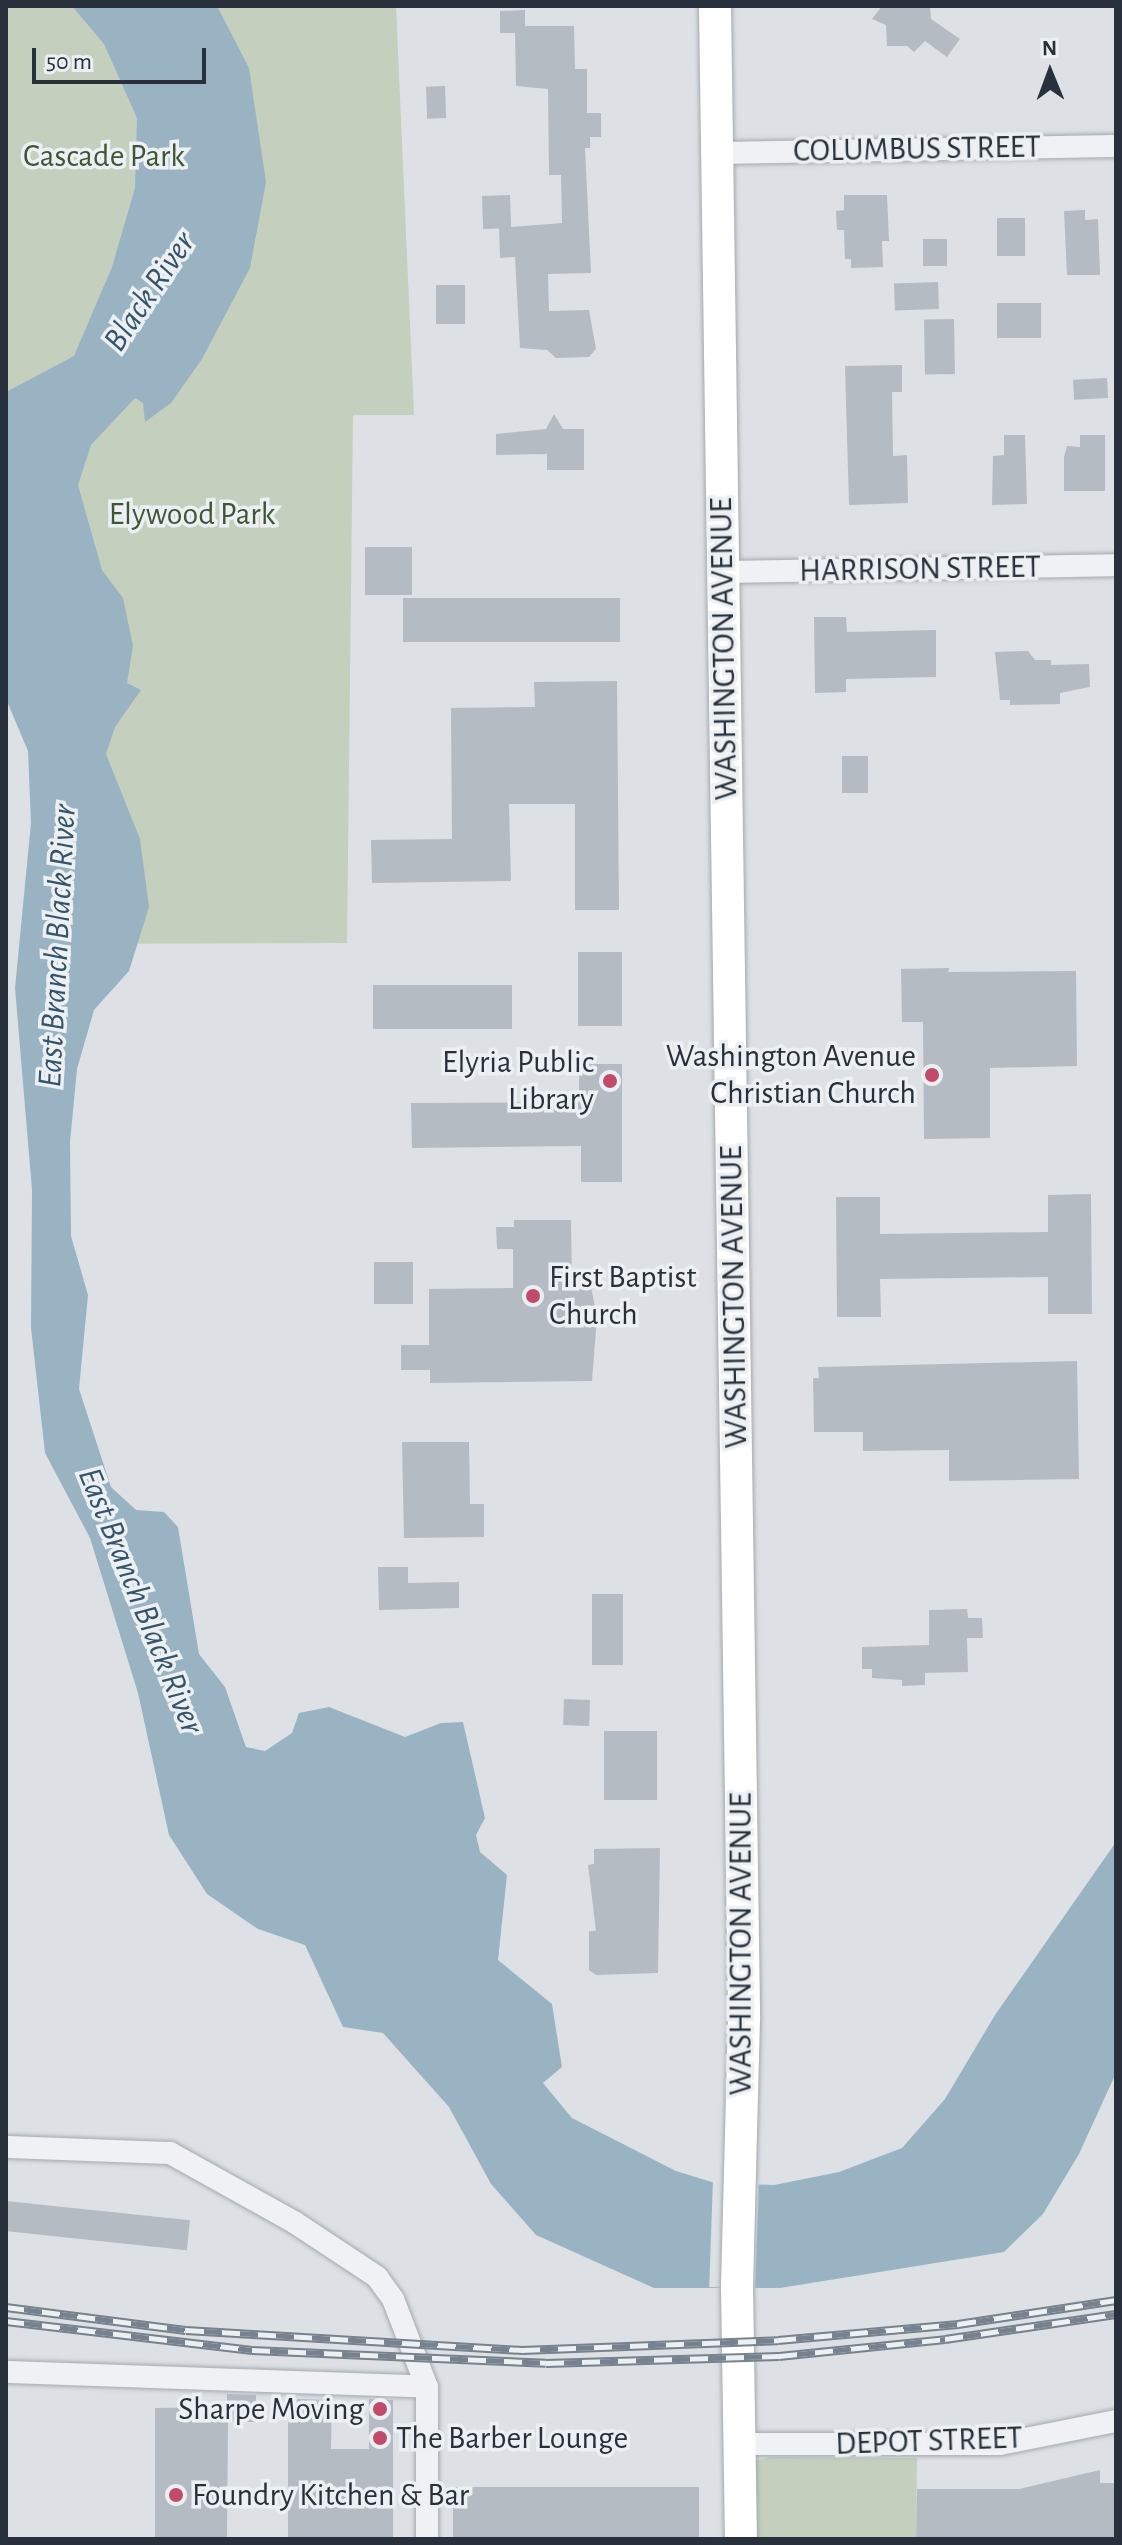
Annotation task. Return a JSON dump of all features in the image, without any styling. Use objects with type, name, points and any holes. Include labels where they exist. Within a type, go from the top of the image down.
[{"type":"street","name":"WASHINGTON AVENUE","points":[[715,6],[743,2061],[737,2287],[741,2539]]},
{"type":"street","name":"COLUMBUS STREET","points":[[717,153],[1116,146]]},
{"type":"street","name":"HARRISON STREET","points":[[723,572],[1116,565]]},
{"type":"street","points":[[6,2147],[156,2149],[193,2163],[377,2277],[393,2299],[427,2387],[427,2539]]},
{"type":"street","points":[[6,2372],[189,2375],[315,2386],[427,2387]]},
{"type":"street","name":"DEPOT STREET","points":[[741,2444],[1000,2444],[1116,2421]]},
{"type":"green space","name":"Elywood Park","points":[[6,6],[396,6],[414,415],[353,415],[347,943],[65,944],[6,454]]},
{"type":"green space","points":[[771,2457],[917,2458],[916,2539],[754,2539],[755,2461]]},
{"type":"water","points":[[72,6],[217,6],[249,68],[266,182],[250,268],[202,359],[171,403],[145,422],[143,403],[135,398],[91,445],[78,485],[102,570],[123,598],[133,646],[127,683],[141,690],[115,727],[106,754],[140,839],[149,907],[129,971],[94,1010],[77,1069],[70,1142],[71,1236],[88,1295],[79,1389],[111,1487],[136,1510],[164,1512],[178,1527],[199,1654],[225,1687],[246,1747],[265,1751],[292,1733],[299,1713],[329,1707],[405,1737],[441,1723],[463,1722],[485,1818],[476,1835],[480,1852],[507,1875],[498,1960],[552,2004],[562,2067],[543,2083],[572,2118],[676,2171],[715,2183],[774,2185],[839,2172],[902,2148],[945,2099],[995,2015],[1116,1842],[1116,2073],[1079,2154],[1043,2214],[1004,2252],[780,2288],[654,2288],[536,2235],[491,2184],[449,2107],[383,2033],[343,2027],[305,1945],[258,1929],[207,1894],[169,1835],[138,1693],[90,1538],[45,1453],[31,1328],[32,1190],[15,988],[31,823],[28,751],[6,699],[6,392],[74,356],[112,267],[135,188],[137,118],[104,44]]},
{"type":"pier","points":[[713,2179],[759,2181],[755,2289],[709,2287]]},
{"type":"building","points":[[882,6],[930,6],[931,19],[960,39],[947,57],[925,41],[914,52],[907,46],[887,46],[886,25],[872,19]]},
{"type":"building","points":[[525,10],[525,26],[574,26],[575,69],[587,69],[587,113],[601,113],[601,137],[590,137],[590,148],[585,148],[591,273],[548,274],[549,311],[589,310],[596,349],[589,357],[556,358],[547,350],[520,348],[515,257],[500,258],[499,228],[562,223],[561,175],[549,175],[548,89],[516,86],[515,33],[500,33],[500,11]]},
{"type":"building","points":[[445,86],[446,118],[427,119],[426,87]]},
{"type":"building","points":[[510,195],[511,228],[483,229],[482,196]]},
{"type":"building","points":[[844,195],[887,195],[889,241],[882,241],[883,267],[851,268],[851,259],[845,259],[844,230],[837,230],[836,211],[844,210]]},
{"type":"building","points":[[1085,210],[1085,220],[1098,219],[1100,275],[1067,275],[1064,211]]},
{"type":"building","points":[[997,218],[1025,218],[1025,256],[997,256]]},
{"type":"building","points":[[923,239],[947,239],[947,266],[923,266]]},
{"type":"building","points":[[938,282],[939,309],[895,311],[894,284]]},
{"type":"building","points":[[436,285],[465,285],[465,324],[436,324]]},
{"type":"building","points":[[997,303],[1041,303],[1041,338],[997,338]]},
{"type":"building","points":[[954,319],[955,374],[925,375],[924,320]]},
{"type":"building","points":[[902,365],[902,392],[892,392],[893,456],[907,455],[908,503],[849,505],[845,366]]},
{"type":"building","points":[[1107,378],[1108,398],[1074,400],[1073,380]]},
{"type":"building","points":[[554,414],[563,429],[584,429],[584,470],[547,470],[547,454],[496,455],[496,434],[546,429]]},
{"type":"building","points":[[1004,435],[1025,435],[1027,504],[992,505],[993,456],[1004,455]]},
{"type":"building","points":[[1080,435],[1105,435],[1105,491],[1064,491],[1067,446],[1080,447]]},
{"type":"building","points":[[365,547],[412,547],[412,595],[365,595]]},
{"type":"building","points":[[403,598],[620,598],[620,642],[403,642]]},
{"type":"building","points":[[814,617],[846,617],[847,632],[936,630],[936,677],[846,679],[846,692],[815,693]]},
{"type":"building","points":[[1028,651],[1035,660],[1051,660],[1051,665],[1089,664],[1090,687],[1060,693],[1060,704],[1010,705],[1010,700],[1000,700],[995,652]]},
{"type":"building","points":[[617,681],[619,910],[575,910],[575,804],[509,804],[511,881],[372,883],[371,840],[452,839],[451,708],[535,707],[534,682]]},
{"type":"building","points":[[842,756],[868,756],[868,793],[842,793]]},
{"type":"building","points":[[578,952],[622,952],[622,1026],[578,1026]]},
{"type":"building","points":[[949,968],[948,972],[1076,971],[1077,1066],[990,1068],[990,1138],[924,1139],[923,1022],[902,1022],[901,969]]},
{"type":"building","points":[[373,985],[512,985],[512,1029],[373,1029]]},
{"type":"building","points":[[579,1064],[622,1064],[622,1182],[581,1182],[581,1146],[412,1148],[411,1103],[579,1102]]},
{"type":"building","points":[[1091,1194],[1092,1314],[1048,1314],[1048,1277],[880,1279],[881,1317],[837,1317],[836,1197],[880,1197],[880,1234],[1048,1232],[1048,1195]]},
{"type":"building","points":[[514,1220],[571,1220],[572,1287],[591,1287],[597,1317],[592,1381],[430,1383],[430,1370],[401,1370],[401,1345],[429,1345],[429,1289],[513,1288],[513,1249],[497,1249],[496,1227],[514,1227]]},
{"type":"building","points":[[374,1262],[413,1262],[413,1304],[374,1304]]},
{"type":"building","points":[[1077,1361],[1079,1479],[949,1481],[949,1450],[863,1451],[863,1432],[814,1432],[813,1378],[819,1378],[818,1367]]},
{"type":"building","points":[[402,1442],[469,1442],[470,1504],[484,1504],[484,1537],[404,1538]]},
{"type":"building","points":[[378,1567],[408,1567],[408,1583],[459,1582],[459,1608],[379,1610]]},
{"type":"building","points":[[592,1594],[623,1594],[623,1665],[592,1665]]},
{"type":"building","points":[[967,1609],[968,1618],[982,1618],[983,1638],[967,1638],[968,1672],[925,1673],[925,1685],[902,1686],[902,1680],[872,1678],[872,1669],[862,1669],[862,1647],[929,1645],[929,1610]]},
{"type":"building","points":[[564,1699],[590,1700],[589,1726],[563,1725]]},
{"type":"building","points":[[604,1731],[657,1731],[657,1800],[604,1800]]},
{"type":"building","points":[[660,1848],[658,1973],[596,1975],[589,1970],[589,1931],[596,1931],[588,1865],[594,1864],[594,1849]]},
{"type":"building","points":[[6,2201],[190,2220],[187,2250],[6,2231]]},
{"type":"building","points":[[227,2394],[256,2395],[256,2422],[228,2422],[227,2539],[155,2539],[155,2408],[227,2407]]},
{"type":"building","points":[[297,2399],[332,2400],[331,2449],[369,2449],[369,2399],[393,2400],[393,2539],[288,2539],[288,2421],[297,2421]]},
{"type":"building","points":[[1100,2470],[1100,2483],[1116,2483],[1116,2539],[916,2539],[917,2489],[1019,2489]]},
{"type":"building","points":[[453,2487],[699,2487],[699,2539],[453,2539]]},
{"type":"railway","points":[[6,2307],[186,2330],[522,2350],[778,2340],[958,2324],[1116,2300]]},
{"type":"railway","points":[[6,2321],[252,2350],[546,2363],[779,2356],[945,2339],[1116,2314]]},
{"type":"place","name":"Washington Avenue Christian Church","points":[[932,1075]]},
{"type":"place","name":"Elyria Public Library","points":[[610,1081]]},
{"type":"place","name":"First Baptist Church","points":[[533,1296]]},
{"type":"place","name":"Sharpe Moving","points":[[380,2409]]},
{"type":"place","name":"The Barber Lounge","points":[[380,2438]]},
{"type":"place","name":"Foundry Kitchen & Bar","points":[[176,2495]]},
{"type":"park label","name":"Cascade Park","points":[[104,156]]},
{"type":"water label","name":"Black River","points":[[150,292]]},
{"type":"water label","name":"East Branch Black River","points":[[58,946]]},
{"type":"water label","name":"East Branch Black River","points":[[140,1601]]}]
